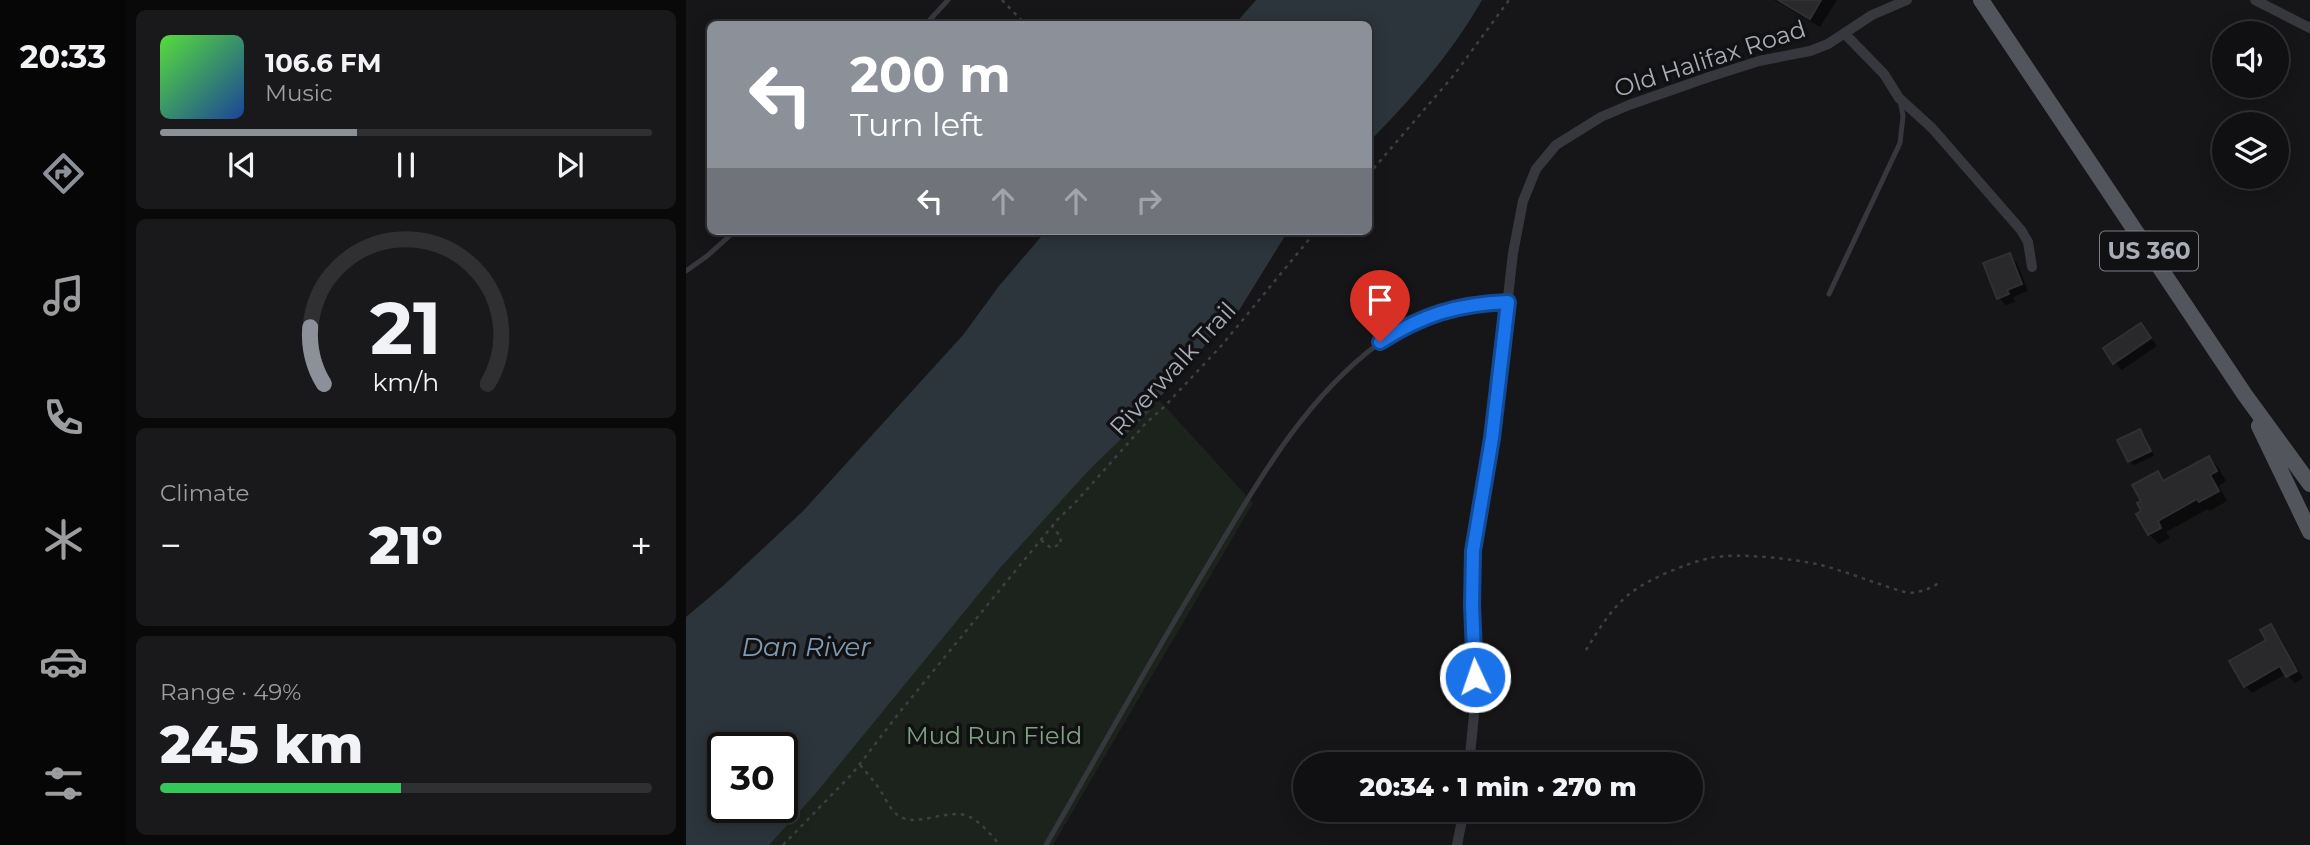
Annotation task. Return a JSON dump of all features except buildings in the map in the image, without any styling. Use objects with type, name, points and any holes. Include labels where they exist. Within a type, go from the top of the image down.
[{"type":"main road","name":"US 360","points":[[1980,0],[2245,396],[2310,484]]},
{"type":"main road","name":"US 360","points":[[2245,396],[2310,533]]},
{"type":"street","name":"Old Halifax Road","points":[[1470,752],[1476,695],[1472,629],[1473,551],[1492,438],[1513,253],[1527,188],[1536,169],[1556,145],[1601,117],[1759,61],[1810,51],[1845,34],[1872,15],[1907,0]]},
{"type":"street","points":[[2255,0],[2310,28]]},
{"type":"street","name":"Old Halifax Road","points":[[1845,34],[1884,74],[1899,98],[1932,128],[2021,230],[2028,242],[2032,267]]},
{"type":"street","points":[[1457,845],[1462,822]]},
{"type":"lane","points":[[929,21],[948,0]]},
{"type":"lane","points":[[1829,294],[1900,143],[1903,116],[1899,98]]},
{"type":"lane","points":[[686,271],[730,235]]},
{"type":"lane","points":[[1046,845],[1254,487],[1306,415],[1357,360],[1397,331],[1425,316],[1445,310],[1508,302]]},
{"type":"path","points":[[1002,0],[1023,21]]},
{"type":"path","points":[[1372,171],[1454,75],[1509,0]]},
{"type":"path","name":"Riverwalk Trail","points":[[783,845],[860,765],[1040,539],[1222,345],[1313,235]]},
{"type":"path","points":[[1040,539],[1051,548],[1061,544],[1060,536],[1052,526]]},
{"type":"path","points":[[1586,650],[1611,613],[1632,592],[1648,582],[1712,557],[1751,556],[1819,565],[1908,593],[1921,593],[1942,580]]},
{"type":"path","points":[[860,765],[873,778],[892,810],[898,815],[915,820],[956,814],[968,817],[982,825],[1000,845]]},
{"type":"green space","name":"Mud Run Field","points":[[1152,392],[1253,503],[1053,845],[765,845],[783,823],[798,823],[798,805],[944,629]]},
{"type":"water","points":[[1256,0],[1482,0],[1430,75],[1372,139],[1372,21],[1238,21]]},
{"type":"water","name":"Dan River","points":[[1043,235],[1286,235],[1238,312],[1179,373],[1148,413],[1089,470],[1000,568],[798,813],[798,732],[707,732],[707,823],[789,823],[769,845],[686,845],[686,617],[804,510],[963,335],[999,286]]},
{"type":"route","points":[[1380,342],[1425,316],[1468,305],[1508,302],[1492,438],[1473,551],[1471,581],[1475,677]]}]
